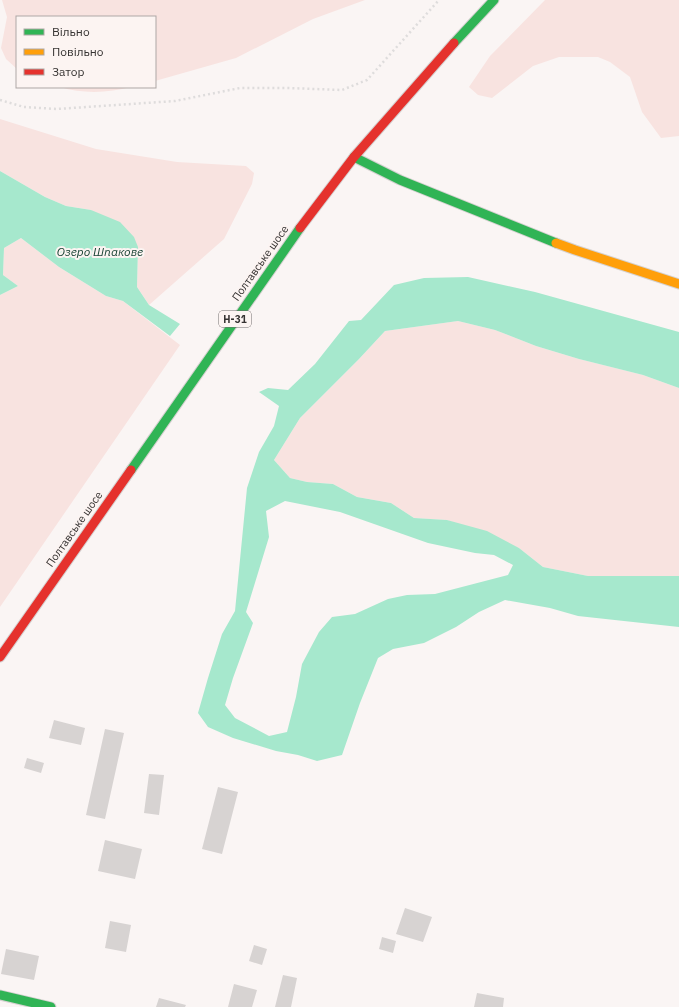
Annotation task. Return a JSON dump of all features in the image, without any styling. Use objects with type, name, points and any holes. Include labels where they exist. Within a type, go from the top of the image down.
[{"type":"main road","name":"Полтавське шосе","points":[[0,657],[285,248],[354,157],[477,17],[494,0]]},
{"type":"main road","points":[[354,157],[400,180],[575,250],[679,284]]},
{"type":"main road","points":[[0,994],[51,1007]]},
{"type":"path","points":[[0,100],[24,107],[58,109],[175,101],[240,88],[342,90],[367,80],[439,0]]},
{"type":"shaded area","points":[[2,0],[365,0],[313,19],[236,58],[156,81],[156,16],[16,16],[16,68],[6,59],[1,48],[7,17]]},
{"type":"shaded area","points":[[545,0],[679,0],[679,136],[661,138],[642,112],[630,77],[610,62],[598,57],[559,57],[533,66],[492,98],[478,95],[469,87],[490,56]]},
{"type":"shaded area","points":[[64,88],[127,88],[114,91],[96,92]]},
{"type":"shaded area","points":[[0,119],[96,149],[177,162],[246,166],[254,173],[252,184],[224,239],[149,305],[137,287],[138,247],[91,210],[66,206],[45,197],[0,171]]},
{"type":"shaded area","points":[[21,238],[59,267],[106,296],[123,301],[180,345],[0,607],[0,295],[18,286],[3,275],[4,248]]},
{"type":"shaded area","points":[[458,321],[495,330],[536,346],[579,359],[643,375],[679,388],[679,576],[588,576],[543,567],[519,548],[447,520],[414,518],[391,503],[357,497],[333,484],[307,482],[290,478],[274,460],[300,418],[385,331]]},
{"type":"water","name":"Озеро Шпакове","points":[[0,171],[45,197],[66,206],[91,210],[120,222],[134,237],[138,247],[137,287],[149,305],[180,324],[170,336],[123,301],[106,296],[59,267],[21,238],[4,248],[3,275],[18,286],[0,295]]},
{"type":"water","points":[[468,277],[535,292],[679,332],[679,388],[643,375],[579,359],[536,346],[495,330],[458,321],[385,331],[300,418],[274,460],[290,478],[307,482],[333,484],[357,497],[391,503],[414,518],[447,520],[487,531],[519,548],[543,567],[588,576],[679,576],[679,627],[578,616],[550,608],[505,600],[479,612],[456,627],[424,643],[393,649],[378,658],[360,703],[342,755],[317,761],[233,738],[208,727],[198,713],[222,634],[235,611],[247,488],[259,452],[274,426],[279,406],[259,392],[268,388],[288,390],[315,364],[349,321],[361,320],[394,285],[424,278]],"holes":[[[285,501],[340,512],[428,543],[475,553],[494,555],[513,565],[508,575],[435,594],[407,595],[388,599],[355,614],[332,617],[319,632],[302,664],[296,697],[287,732],[269,736],[235,718],[225,705],[253,623],[246,612],[269,537],[266,511]]]},
{"type":"building","points":[[54,720],[85,728],[81,745],[49,738]]},
{"type":"building","points":[[105,729],[124,733],[105,819],[86,815]]},
{"type":"building","points":[[27,758],[44,763],[41,773],[24,768]]},
{"type":"building","points":[[149,774],[164,775],[159,815],[144,813]]},
{"type":"building","points":[[218,787],[238,792],[222,854],[202,849]]},
{"type":"building","points":[[105,840],[142,849],[135,879],[98,871]]},
{"type":"building","points":[[405,908],[432,917],[423,942],[396,934]]},
{"type":"building","points":[[110,921],[131,925],[126,952],[105,948]]},
{"type":"building","points":[[382,937],[396,941],[393,953],[379,949]]},
{"type":"building","points":[[254,945],[267,949],[262,965],[249,961]]},
{"type":"building","points":[[6,949],[39,956],[34,980],[1,974]]},
{"type":"building","points":[[283,975],[297,978],[291,1007],[275,1007]]},
{"type":"building","points":[[234,984],[257,990],[252,1007],[228,1007]]},
{"type":"building","points":[[477,993],[504,998],[503,1007],[474,1007]]},
{"type":"building","points":[[159,998],[186,1005],[185,1007],[156,1007]]},
{"type":"traffic: fast","points":[[454,43],[494,0]]},
{"type":"traffic: fast","points":[[354,157],[400,180],[556,243]]},
{"type":"traffic: fast","points":[[131,470],[300,228]]},
{"type":"traffic: fast","points":[[0,995],[51,1007]]},
{"type":"traffic: slow","points":[[556,243],[679,284]]},
{"type":"traffic: jam","points":[[300,228],[354,157],[454,43]]},
{"type":"traffic: jam","points":[[0,657],[131,470]]}]
